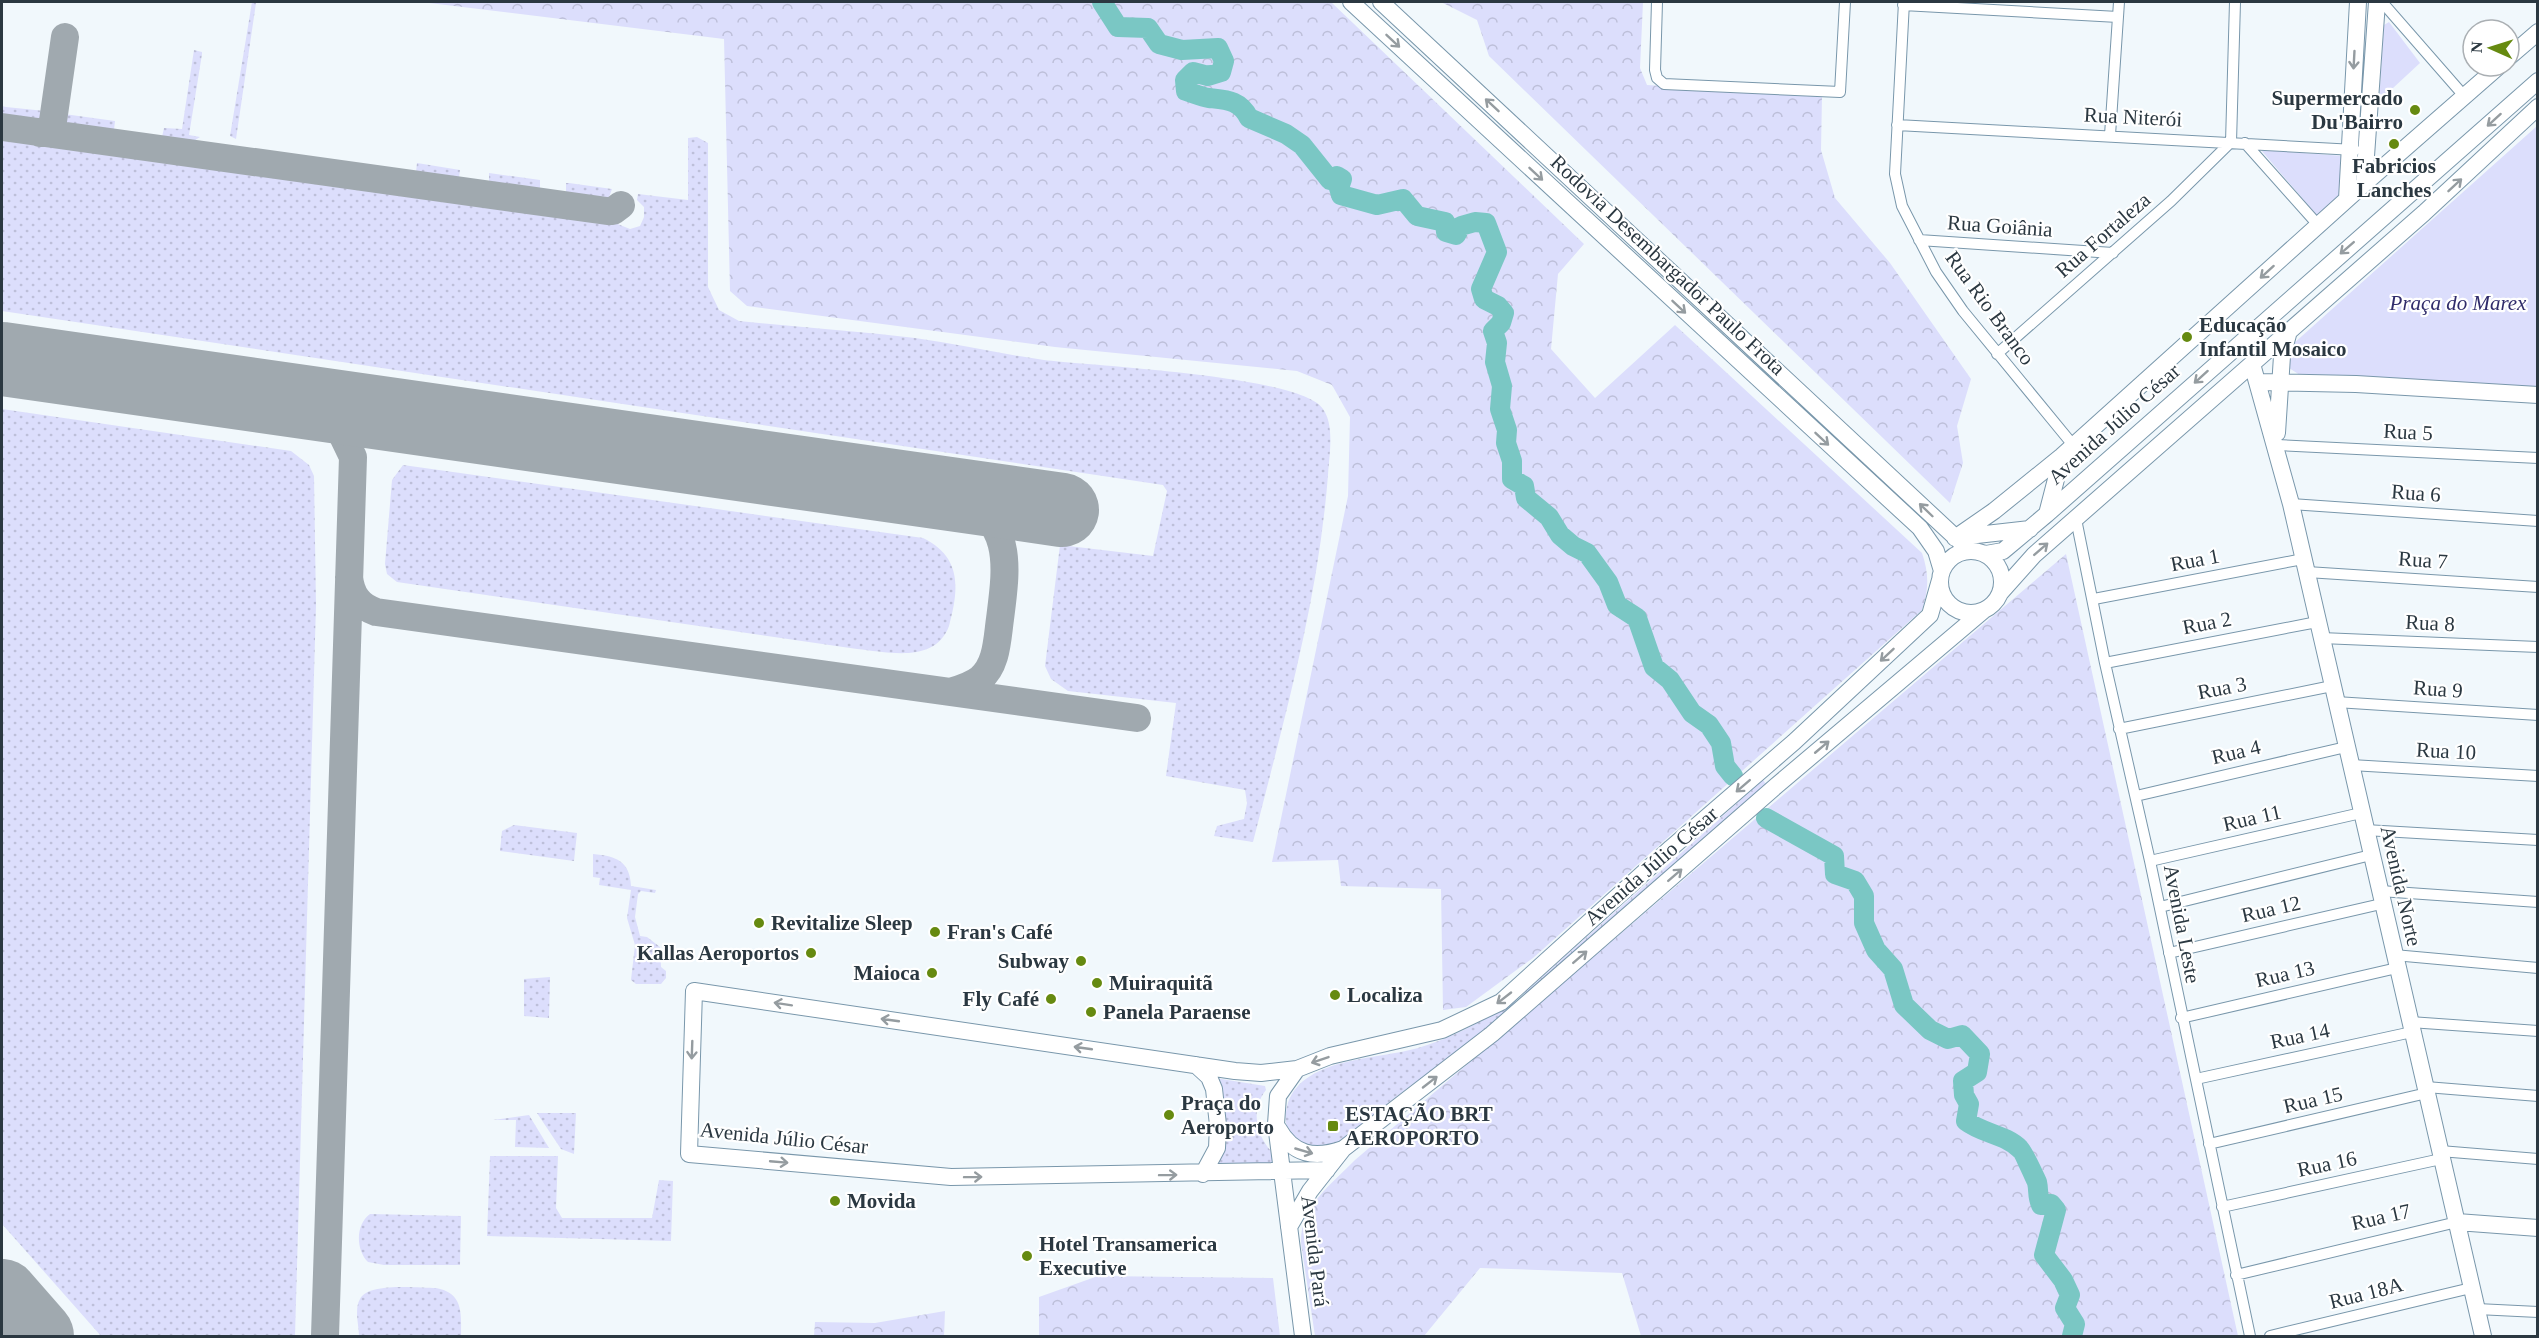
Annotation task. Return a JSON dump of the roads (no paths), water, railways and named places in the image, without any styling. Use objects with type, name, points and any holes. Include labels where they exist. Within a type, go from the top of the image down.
[{"type":"street","name":"Rodovia Desembargador Paulo Frota","points":[[1351,2],[1920,528],[1936,551],[1941,576]]},
{"type":"street","name":"Rodovia Desembargador Paulo Frota","points":[[1381,2],[1969,550]]},
{"type":"street","points":[[1657,2],[1655,70],[1657,78],[1664,84],[1840,92],[1845,2]]},
{"type":"street","points":[[2110,135],[2119,2]]},
{"type":"street","points":[[2231,142],[2235,2]]},
{"type":"street","points":[[2347,199],[2358,2]]},
{"type":"street","points":[[1904,3],[2118,17]]},
{"type":"street","name":"Rua Rio Branco","points":[[1904,3],[1895,174],[1897,190],[1909,222],[1936,272],[2067,450]]},
{"type":"street","points":[[2386,3],[2465,97]]},
{"type":"street","points":[[2364,184],[2366,151],[2386,3]]},
{"type":"street","points":[[2521,47],[2538,32]]},
{"type":"street","name":"Avenida Júlio César","points":[[1955,538],[1994,511],[2067,450],[2486,78]]},
{"type":"street","name":"Avenida Júlio César","points":[[1986,554],[2003,551],[2030,529],[2538,81]]},
{"type":"street","points":[[2001,592],[2002,574],[1993,559],[1986,554],[1969,550],[1952,557],[1941,576],[1944,598],[1950,605],[1965,613],[1983,611],[1997,600],[2001,592],[2034,555],[2424,213],[2538,107]]},
{"type":"street","name":"Rua Niterói","points":[[1897,125],[2110,135],[2366,151]]},
{"type":"street","name":"Rua Fortaleza","points":[[1997,354],[2113,253],[2213,162],[2231,142]]},
{"type":"street","points":[[2245,143],[2319,226]]},
{"type":"street","name":"Rua Goiânia","points":[[1919,240],[2113,253]]},
{"type":"street","points":[[2277,445],[2282,356],[2290,329]]},
{"type":"street","points":[[2252,364],[2277,445]]},
{"type":"street","points":[[2258,382],[2538,395]]},
{"type":"street","points":[[2279,410],[2295,392],[2311,383]]},
{"type":"street","name":"Rua 5","points":[[2277,445],[2538,458]]},
{"type":"street","name":"Avenida Norte","points":[[2277,445],[2483,1336]]},
{"type":"street","points":[[2047,514],[2067,450]]},
{"type":"street","name":"Rua 6","points":[[2291,504],[2538,521]]},
{"type":"street","name":"Avenida Leste","points":[[2076,519],[2250,1336]]},
{"type":"street","points":[[1955,538],[2030,529]]},
{"type":"street","name":"Rua 7","points":[[2305,566],[2538,586]]},
{"type":"street","name":"Rua 1","points":[[2094,599],[2305,566]]},
{"type":"street","name":"Avenida Júlio César","points":[[1327,1170],[951,1177],[689,1154],[694,992],[1261,1073],[1297,1069],[1330,1056],[1442,1030],[1501,1002],[1671,848],[1794,742],[1930,615],[1941,576]]},
{"type":"street","name":"Avenida Júlio César","points":[[1289,1227],[1301,1203],[1342,1149],[1492,1034],[1776,786],[1983,611]]},
{"type":"street","name":"Rua 8","points":[[2319,630],[2538,647]]},
{"type":"street","name":"Rua 2","points":[[2105,663],[2319,630]]},
{"type":"street","name":"Rua 9","points":[[2334,694],[2538,715]]},
{"type":"street","name":"Rua 3","points":[[2119,729],[2334,694]]},
{"type":"street","name":"Rua 4","points":[[2136,796],[2346,747]]},
{"type":"street","name":"Rua 10","points":[[2351,765],[2538,776]]},
{"type":"street","name":"Rua 11","points":[[2150,861],[2363,822],[2538,840]]},
{"type":"street","points":[[2160,907],[2372,855]]},
{"type":"street","name":"Rua 12","points":[[2169,952],[2381,897],[2538,902]]},
{"type":"street","name":"Rua 13","points":[[2181,1018],[2396,961],[2538,968]]},
{"type":"street","name":"Rua 14","points":[[2196,1079],[2411,1027],[2538,1031]]},
{"type":"street","points":[[1196,1065],[1209,1077],[1214,1089],[1218,1125],[1217,1148],[1203,1174]]},
{"type":"street","points":[[1282,1172],[1276,1124],[1278,1096],[1297,1069]]},
{"type":"street","name":"Rua 15","points":[[2209,1144],[2426,1090],[2538,1096]]},
{"type":"street","name":"Avenida Júlio César","points":[[1276,1124],[1284,1138],[1296,1151],[1325,1155],[1342,1149]]},
{"type":"street","name":"Rua 16","points":[[2222,1207],[2440,1155],[2538,1159]]},
{"type":"street","name":"Avenida Pará","points":[[1282,1172],[1303,1336]]},
{"type":"street","name":"Rua 17","points":[[2236,1275],[2457,1222],[2538,1228]]},
{"type":"street","name":"Rua 18A","points":[[2270,1336],[2471,1288]]},
{"type":"street","points":[[2477,1309],[2538,1312]]},
{"type":"waterway","points":[[1102,2],[1118,27],[1148,28],[1159,44],[1182,50],[1218,48],[1224,61],[1221,72],[1208,76],[1193,72],[1185,80],[1186,91],[1237,104],[1249,118],[1286,134],[1302,145],[1330,180],[1337,176],[1342,179],[1339,188],[1341,195],[1377,205],[1403,199],[1417,216],[1445,222],[1446,232],[1456,235],[1461,226],[1475,222],[1486,223],[1497,252],[1481,289],[1484,299],[1498,306],[1504,313],[1501,323],[1493,331],[1497,343],[1495,362],[1502,386],[1500,409],[1507,430],[1506,443],[1512,461],[1512,479],[1524,486],[1526,498],[1549,517],[1560,535],[1573,546],[1587,553],[1608,582],[1617,605],[1637,618],[1654,667],[1670,680],[1692,713],[1709,725],[1721,743],[1725,766],[1733,776]]},
{"type":"waterway","points":[[1766,818],[1834,856],[1835,874],[1855,881],[1864,896],[1864,923],[1876,950],[1893,969],[1904,1005],[1930,1030],[1948,1039],[1962,1035],[1980,1054],[1977,1072],[1963,1081],[1964,1095],[1969,1104],[1966,1121],[2008,1140],[2020,1149],[2037,1182],[2041,1205],[2051,1204],[2056,1210],[2044,1255],[2063,1280],[2070,1295],[2065,1308],[2075,1324],[2072,1336]]},
{"type":"place","name":"Supermercado Du'Bairro","points":[[2415,110]]},
{"type":"place","name":"Fabricios Lanches","points":[[2394,144]]},
{"type":"place","name":"Educação Infantil Mosaico","points":[[2187,337]]},
{"type":"place","name":"Revitalize Sleep","points":[[759,923]]},
{"type":"place","name":"Fran's Café","points":[[935,932]]},
{"type":"place","name":"Kallas Aeroportos","points":[[811,953]]},
{"type":"place","name":"Subway","points":[[1081,961]]},
{"type":"place","name":"Maioca","points":[[932,973]]},
{"type":"place","name":"Muiraquitã","points":[[1097,983]]},
{"type":"place","name":"Localiza","points":[[1335,995]]},
{"type":"place","name":"Fly Café","points":[[1051,999]]},
{"type":"place","name":"Panela Paraense","points":[[1091,1012]]},
{"type":"place","name":"Praça do Aeroporto","points":[[1169,1115]]},
{"type":"place","name":"ESTAÇÃO BRT AEROPORTO","points":[[1333,1126]]},
{"type":"place","name":"Movida","points":[[835,1201]]},
{"type":"place","name":"Hotel Transamerica Executive","points":[[1027,1256]]},
{"type":"park label","name":"Praça do Marex","points":[[2458,303]]}]
